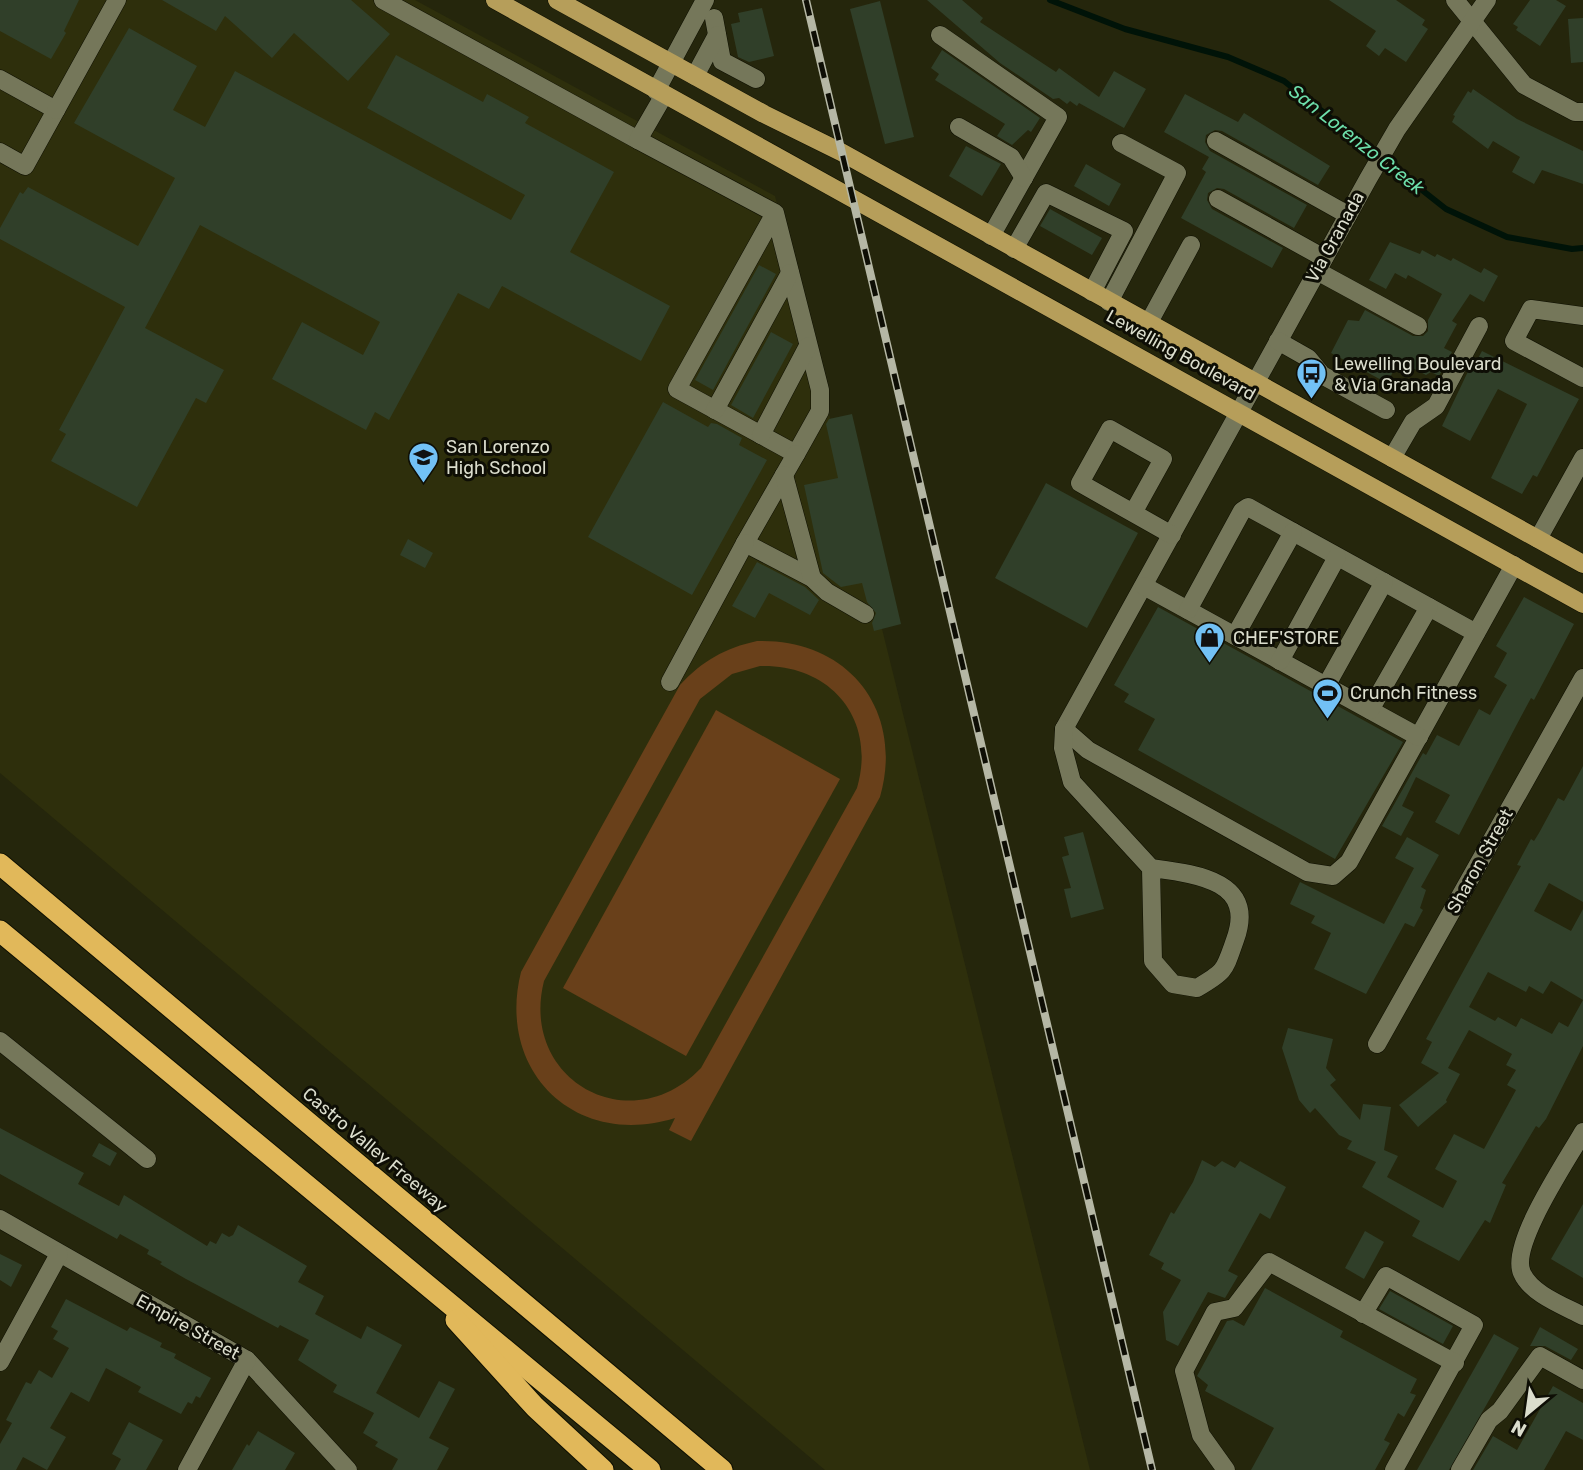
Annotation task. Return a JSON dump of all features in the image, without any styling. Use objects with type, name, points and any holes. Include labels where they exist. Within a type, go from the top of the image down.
[{"type":"highway","name":"Castro Valley Freeway","points":[[0,864],[722,1470]]},
{"type":"highway","points":[[0,931],[422,1278],[650,1470]]},
{"type":"highway","points":[[422,1278],[491,1361],[603,1470]]},
{"type":"main road","name":"Lewelling Boulevard","points":[[495,0],[1240,411],[1583,604]]},
{"type":"main road","name":"Lewelling Boulevard","points":[[561,1],[764,114],[841,152],[1254,384],[1583,564]]},
{"type":"street","points":[[0,152],[25,166],[117,0]]},
{"type":"street","points":[[383,0],[775,213],[820,390],[820,411],[670,681]]},
{"type":"street","points":[[638,140],[660,93],[670,63],[705,0]]},
{"type":"street","points":[[1455,0],[1524,85],[1575,112],[1583,112]]},
{"type":"street","name":"Via Granada","points":[[1063,729],[1397,129],[1487,0]]},
{"type":"street","points":[[695,76],[715,27],[722,61],[756,79]]},
{"type":"street","points":[[940,35],[1058,117],[991,236]]},
{"type":"street","points":[[0,79],[56,110]]},
{"type":"street","points":[[959,127],[1011,158],[1024,178]]},
{"type":"street","points":[[1216,141],[1348,215]]},
{"type":"street","points":[[1109,302],[1177,173],[1121,143]]},
{"type":"street","points":[[1014,249],[1046,193],[1124,231],[1092,292]]},
{"type":"street","points":[[1218,199],[1418,326]]},
{"type":"street","points":[[775,213],[677,389],[796,454]]},
{"type":"street","points":[[1148,324],[1191,245]]},
{"type":"street","points":[[715,410],[790,274]]},
{"type":"street","points":[[1583,316],[1531,309],[1514,341],[1583,378]]},
{"type":"street","points":[[1392,458],[1413,422],[1436,406],[1479,326]]},
{"type":"street","points":[[1278,341],[1308,358],[1322,375],[1386,410]]},
{"type":"street","points":[[761,435],[808,346]]},
{"type":"street","points":[[1133,513],[1163,459],[1110,429],[1080,484],[1172,535]]},
{"type":"street","points":[[1538,539],[1583,458]]},
{"type":"street","points":[[784,475],[812,578]]},
{"type":"street","points":[[1188,610],[1242,511],[1248,507],[1476,633]]},
{"type":"street","points":[[1235,636],[1293,532]]},
{"type":"street","points":[[746,543],[812,578],[828,592],[865,614]]},
{"type":"street","points":[[1280,661],[1337,557]]},
{"type":"street","points":[[1063,729],[1088,750],[1319,876],[1333,876],[1349,862],[1514,565]]},
{"type":"street","points":[[1326,686],[1384,582]]},
{"type":"street","points":[[1144,586],[1419,737]]},
{"type":"street","points":[[1370,710],[1429,607]]},
{"type":"street","name":"Sharon Street","points":[[1377,1044],[1583,678]]},
{"type":"street","points":[[1063,729],[1063,748],[1072,782],[1151,868],[1201,874],[1230,892],[1241,906],[1241,925],[1224,973],[1197,988],[1173,984],[1153,961],[1151,868]]},
{"type":"street","points":[[0,1041],[147,1159]]},
{"type":"street","points":[[1583,1132],[1526,1236],[1519,1261],[1526,1280],[1583,1316]]},
{"type":"street","name":"Empire Street","points":[[0,1219],[247,1360],[348,1470]]},
{"type":"street","points":[[0,1362],[59,1254]]},
{"type":"street","points":[[1226,1470],[1201,1434],[1184,1371],[1215,1312],[1234,1308],[1269,1262],[1455,1363]]},
{"type":"street","points":[[1363,1314],[1383,1279],[1390,1277],[1474,1325],[1394,1470]]},
{"type":"street","points":[[1460,1470],[1489,1420],[1500,1411],[1540,1356],[1583,1380]]},
{"type":"street","points":[[187,1470],[247,1360]]},
{"type":"shaded area","name":"San Lorenzo High School","points":[[0,0],[415,0],[775,196],[1090,1470],[825,1470],[0,773]]},
{"type":"shaded area","points":[[757,641],[789,643],[818,652],[842,666],[862,685],[876,708],[884,735],[886,765],[880,797],[691,1141],[669,1130],[675,1118],[639,1125],[606,1122],[576,1112],[552,1094],[533,1070],[521,1041],[516,1008],[521,972],[680,685],[715,657]],"holes":[[[760,666],[785,668],[808,675],[843,700],[854,719],[860,740],[861,763],[857,788],[701,1068],[673,1090],[643,1100],[614,1099],[586,1089],[564,1072],[548,1047],[541,1016],[544,981],[700,699],[732,674]]]},
{"type":"shaded area","points":[[716,710],[840,779],[686,1056],[563,988]]},
{"type":"building","points":[[0,0],[79,0],[64,31],[66,33],[51,59],[0,31]]},
{"type":"building","points":[[162,0],[351,0],[390,34],[348,81],[294,33],[272,58],[225,16],[216,31]]},
{"type":"building","points":[[927,0],[962,0],[983,18],[980,22],[1056,72],[1059,68],[1099,97],[1114,71],[1146,89],[1124,128],[1079,103],[1077,106],[1070,101],[1067,104],[1059,98],[1053,99],[1000,63]]},
{"type":"building","points":[[1329,0],[1396,0],[1425,20],[1422,25],[1428,29],[1406,62],[1385,48],[1379,56],[1366,46],[1376,31]]},
{"type":"building","points":[[1530,0],[1556,0],[1566,6],[1540,46],[1516,30],[1518,27],[1513,24]]},
{"type":"building","points":[[880,1],[914,137],[885,144],[850,9]]},
{"type":"building","points":[[762,8],[774,56],[749,62],[738,57],[731,24],[740,22],[738,13]]},
{"type":"building","points":[[1583,18],[1583,62],[1571,63],[1568,19]]},
{"type":"building","points":[[129,28],[197,66],[173,110],[205,127],[235,71],[511,220],[525,195],[367,108],[396,55],[483,102],[487,94],[529,117],[525,123],[614,172],[570,252],[670,306],[641,361],[502,286],[489,309],[458,293],[389,420],[375,412],[366,430],[272,379],[302,322],[363,355],[380,322],[200,225],[145,328],[224,370],[206,403],[196,398],[137,507],[51,461],[66,434],[59,430],[125,307],[0,239],[0,228],[20,192],[23,194],[28,187],[138,246],[175,178],[74,123]]},
{"type":"building","points":[[942,50],[1040,118],[1031,132],[1028,130],[1012,145],[997,136],[1005,124],[935,80],[939,74],[931,68]]},
{"type":"building","points":[[1473,89],[1517,119],[1583,151],[1583,184],[1542,170],[1534,184],[1512,172],[1520,157],[1493,141],[1488,149],[1452,122],[1455,116],[1453,115],[1468,91],[1471,93]]},
{"type":"building","points":[[1185,94],[1238,122],[1244,113],[1330,166],[1318,185],[1222,131],[1215,130],[1206,135],[1205,142],[1210,151],[1307,205],[1294,228],[1224,189],[1217,188],[1208,193],[1207,200],[1212,209],[1283,248],[1272,268],[1181,218],[1206,172],[1202,169],[1209,157],[1164,132]]},
{"type":"building","points":[[966,146],[1001,164],[982,196],[949,176]]},
{"type":"building","points":[[1086,164],[1121,184],[1109,206],[1074,186]]},
{"type":"building","points":[[1050,209],[1102,238],[1092,255],[1040,226]]},
{"type":"building","points":[[1390,242],[1420,254],[1422,250],[1435,257],[1437,254],[1451,261],[1453,258],[1481,273],[1484,268],[1498,276],[1484,302],[1470,294],[1452,321],[1457,324],[1444,348],[1452,352],[1439,376],[1431,372],[1426,375],[1399,361],[1387,383],[1331,353],[1348,320],[1359,321],[1365,310],[1413,336],[1423,336],[1428,331],[1428,320],[1442,294],[1408,275],[1406,279],[1395,273],[1386,289],[1369,280]]},
{"type":"building","points":[[759,265],[776,274],[713,390],[695,380]]},
{"type":"building","points":[[771,332],[793,344],[753,418],[731,405]]},
{"type":"building","points":[[1482,351],[1579,399],[1537,477],[1533,475],[1522,494],[1491,478],[1527,404],[1498,389],[1470,441],[1442,426],[1472,363],[1475,364]]},
{"type":"building","points":[[663,402],[708,427],[711,423],[717,424],[742,438],[739,445],[767,460],[692,595],[588,537]]},
{"type":"building","points":[[852,414],[901,624],[874,631],[872,623],[876,613],[867,602],[862,583],[841,587],[823,573],[804,485],[838,478],[826,424],[829,419]]},
{"type":"building","points":[[1046,483],[1138,533],[1087,628],[995,578]]},
{"type":"building","points":[[408,539],[433,553],[425,568],[400,555]]},
{"type":"building","points":[[757,562],[805,587],[819,600],[810,615],[769,593],[755,618],[732,606]]},
{"type":"building","points":[[1524,597],[1574,624],[1534,700],[1531,698],[1459,835],[1435,822],[1450,795],[1416,777],[1402,806],[1414,812],[1401,836],[1382,826],[1423,753],[1426,755],[1437,735],[1459,746],[1479,709],[1490,715],[1507,685],[1494,677],[1507,653],[1496,646]]},
{"type":"building","points":[[1158,607],[1403,742],[1335,859],[1138,750],[1155,719],[1124,702],[1129,694],[1114,685]]},
{"type":"building","points":[[1583,766],[1583,902],[1549,883],[1534,911],[1571,931],[1583,909],[1583,1000],[1583,1046],[1546,1119],[1539,1128],[1536,1126],[1502,1183],[1506,1185],[1490,1223],[1485,1220],[1459,1261],[1412,1236],[1420,1221],[1362,1187],[1376,1162],[1347,1149],[1352,1141],[1339,1135],[1315,1108],[1310,1113],[1299,1100],[1282,1048],[1288,1028],[1333,1039],[1326,1068],[1336,1080],[1330,1085],[1360,1120],[1363,1104],[1391,1107],[1384,1150],[1398,1156],[1387,1177],[1443,1208],[1457,1181],[1435,1169],[1454,1134],[1484,1149],[1516,1090],[1507,1085],[1516,1070],[1506,1065],[1512,1054],[1469,1030],[1448,1068],[1460,1074],[1447,1102],[1418,1127],[1399,1105],[1439,1073],[1421,1063],[1432,1042],[1426,1039],[1521,866],[1517,865],[1531,839],[1534,841],[1558,798],[1564,801]],"holes":[[[1488,972],[1526,992],[1529,986],[1543,994],[1551,981],[1583,1000],[1568,1027],[1559,1022],[1552,1034],[1521,1018],[1516,1027],[1498,1017],[1495,1021],[1469,1007]]]},
{"type":"building","points":[[1083,832],[1104,909],[1071,918],[1064,889],[1071,888],[1062,857],[1069,855],[1064,837]]},
{"type":"building","points":[[1407,837],[1439,855],[1421,887],[1426,890],[1420,908],[1423,910],[1414,927],[1405,923],[1366,994],[1314,969],[1331,933],[1311,923],[1315,916],[1290,904],[1300,882],[1384,924],[1414,868],[1395,858]]},
{"type":"building","points":[[0,1128],[84,1173],[78,1184],[119,1206],[124,1195],[207,1246],[210,1241],[216,1244],[222,1233],[229,1237],[233,1235],[238,1225],[307,1266],[298,1282],[324,1296],[315,1314],[361,1339],[367,1326],[402,1345],[376,1393],[419,1418],[439,1381],[455,1389],[429,1438],[449,1448],[437,1470],[392,1470],[398,1459],[375,1446],[378,1442],[363,1433],[374,1413],[333,1392],[337,1385],[298,1360],[309,1340],[280,1325],[278,1328],[186,1279],[147,1254],[149,1250],[120,1234],[117,1239],[0,1174]]},
{"type":"building","points":[[99,1143],[117,1153],[110,1166],[92,1156]]},
{"type":"building","points":[[1202,1160],[1215,1167],[1222,1161],[1235,1168],[1240,1161],[1286,1187],[1270,1219],[1260,1213],[1228,1271],[1238,1276],[1225,1298],[1208,1292],[1178,1346],[1166,1340],[1163,1312],[1181,1280],[1161,1269],[1164,1263],[1149,1255],[1171,1212],[1174,1214],[1193,1182]]},
{"type":"building","points":[[1583,1204],[1583,1278],[1551,1259]]},
{"type":"building","points":[[1365,1231],[1384,1242],[1364,1279],[1345,1268]]},
{"type":"building","points":[[0,1254],[22,1265],[11,1287],[0,1280]]},
{"type":"building","points":[[1265,1288],[1343,1331],[1340,1337],[1417,1379],[1410,1393],[1416,1395],[1404,1417],[1398,1413],[1384,1440],[1390,1443],[1375,1470],[1251,1470],[1274,1428],[1205,1391],[1208,1385],[1197,1376],[1227,1321],[1233,1320],[1244,1326]]},
{"type":"building","points":[[1390,1291],[1453,1326],[1443,1344],[1379,1309]]},
{"type":"building","points":[[66,1299],[127,1331],[130,1327],[162,1343],[160,1347],[176,1354],[174,1358],[211,1378],[200,1398],[196,1396],[192,1404],[188,1402],[181,1414],[138,1392],[141,1387],[106,1368],[89,1402],[71,1392],[50,1428],[66,1437],[47,1470],[23,1457],[16,1470],[0,1470],[0,1444],[12,1423],[6,1420],[26,1382],[31,1384],[39,1370],[52,1378],[69,1348],[53,1339],[58,1331],[51,1327]]},
{"type":"building","points":[[1540,1327],[1578,1349],[1571,1360],[1545,1346],[1530,1346]]},
{"type":"building","points":[[1494,1334],[1519,1348],[1449,1470],[1417,1470]]},
{"type":"building","points":[[1553,1386],[1583,1403],[1583,1440],[1566,1431],[1544,1470],[1473,1470],[1493,1436],[1517,1450]]},
{"type":"building","points":[[129,1422],[163,1440],[146,1470],[115,1470],[121,1459],[112,1454]]},
{"type":"building","points":[[258,1431],[295,1453],[285,1470],[232,1470]]},
{"type":"waterway","name":"San Lorenzo Creek","points":[[1050,0],[1125,29],[1228,57],[1284,81],[1446,209],[1507,237],[1572,249],[1583,248]]},
{"type":"railway","points":[[806,0],[1152,1470]]},
{"type":"place","name":"Lewelling Boulevard & Via Granada","points":[[1311,401]]},
{"type":"place","name":"San Lorenzo High School","points":[[423,484]]},
{"type":"place","name":"CHEF'STORE","points":[[1210,665]]},
{"type":"place","name":"Crunch Fitness","points":[[1327,720]]}]
